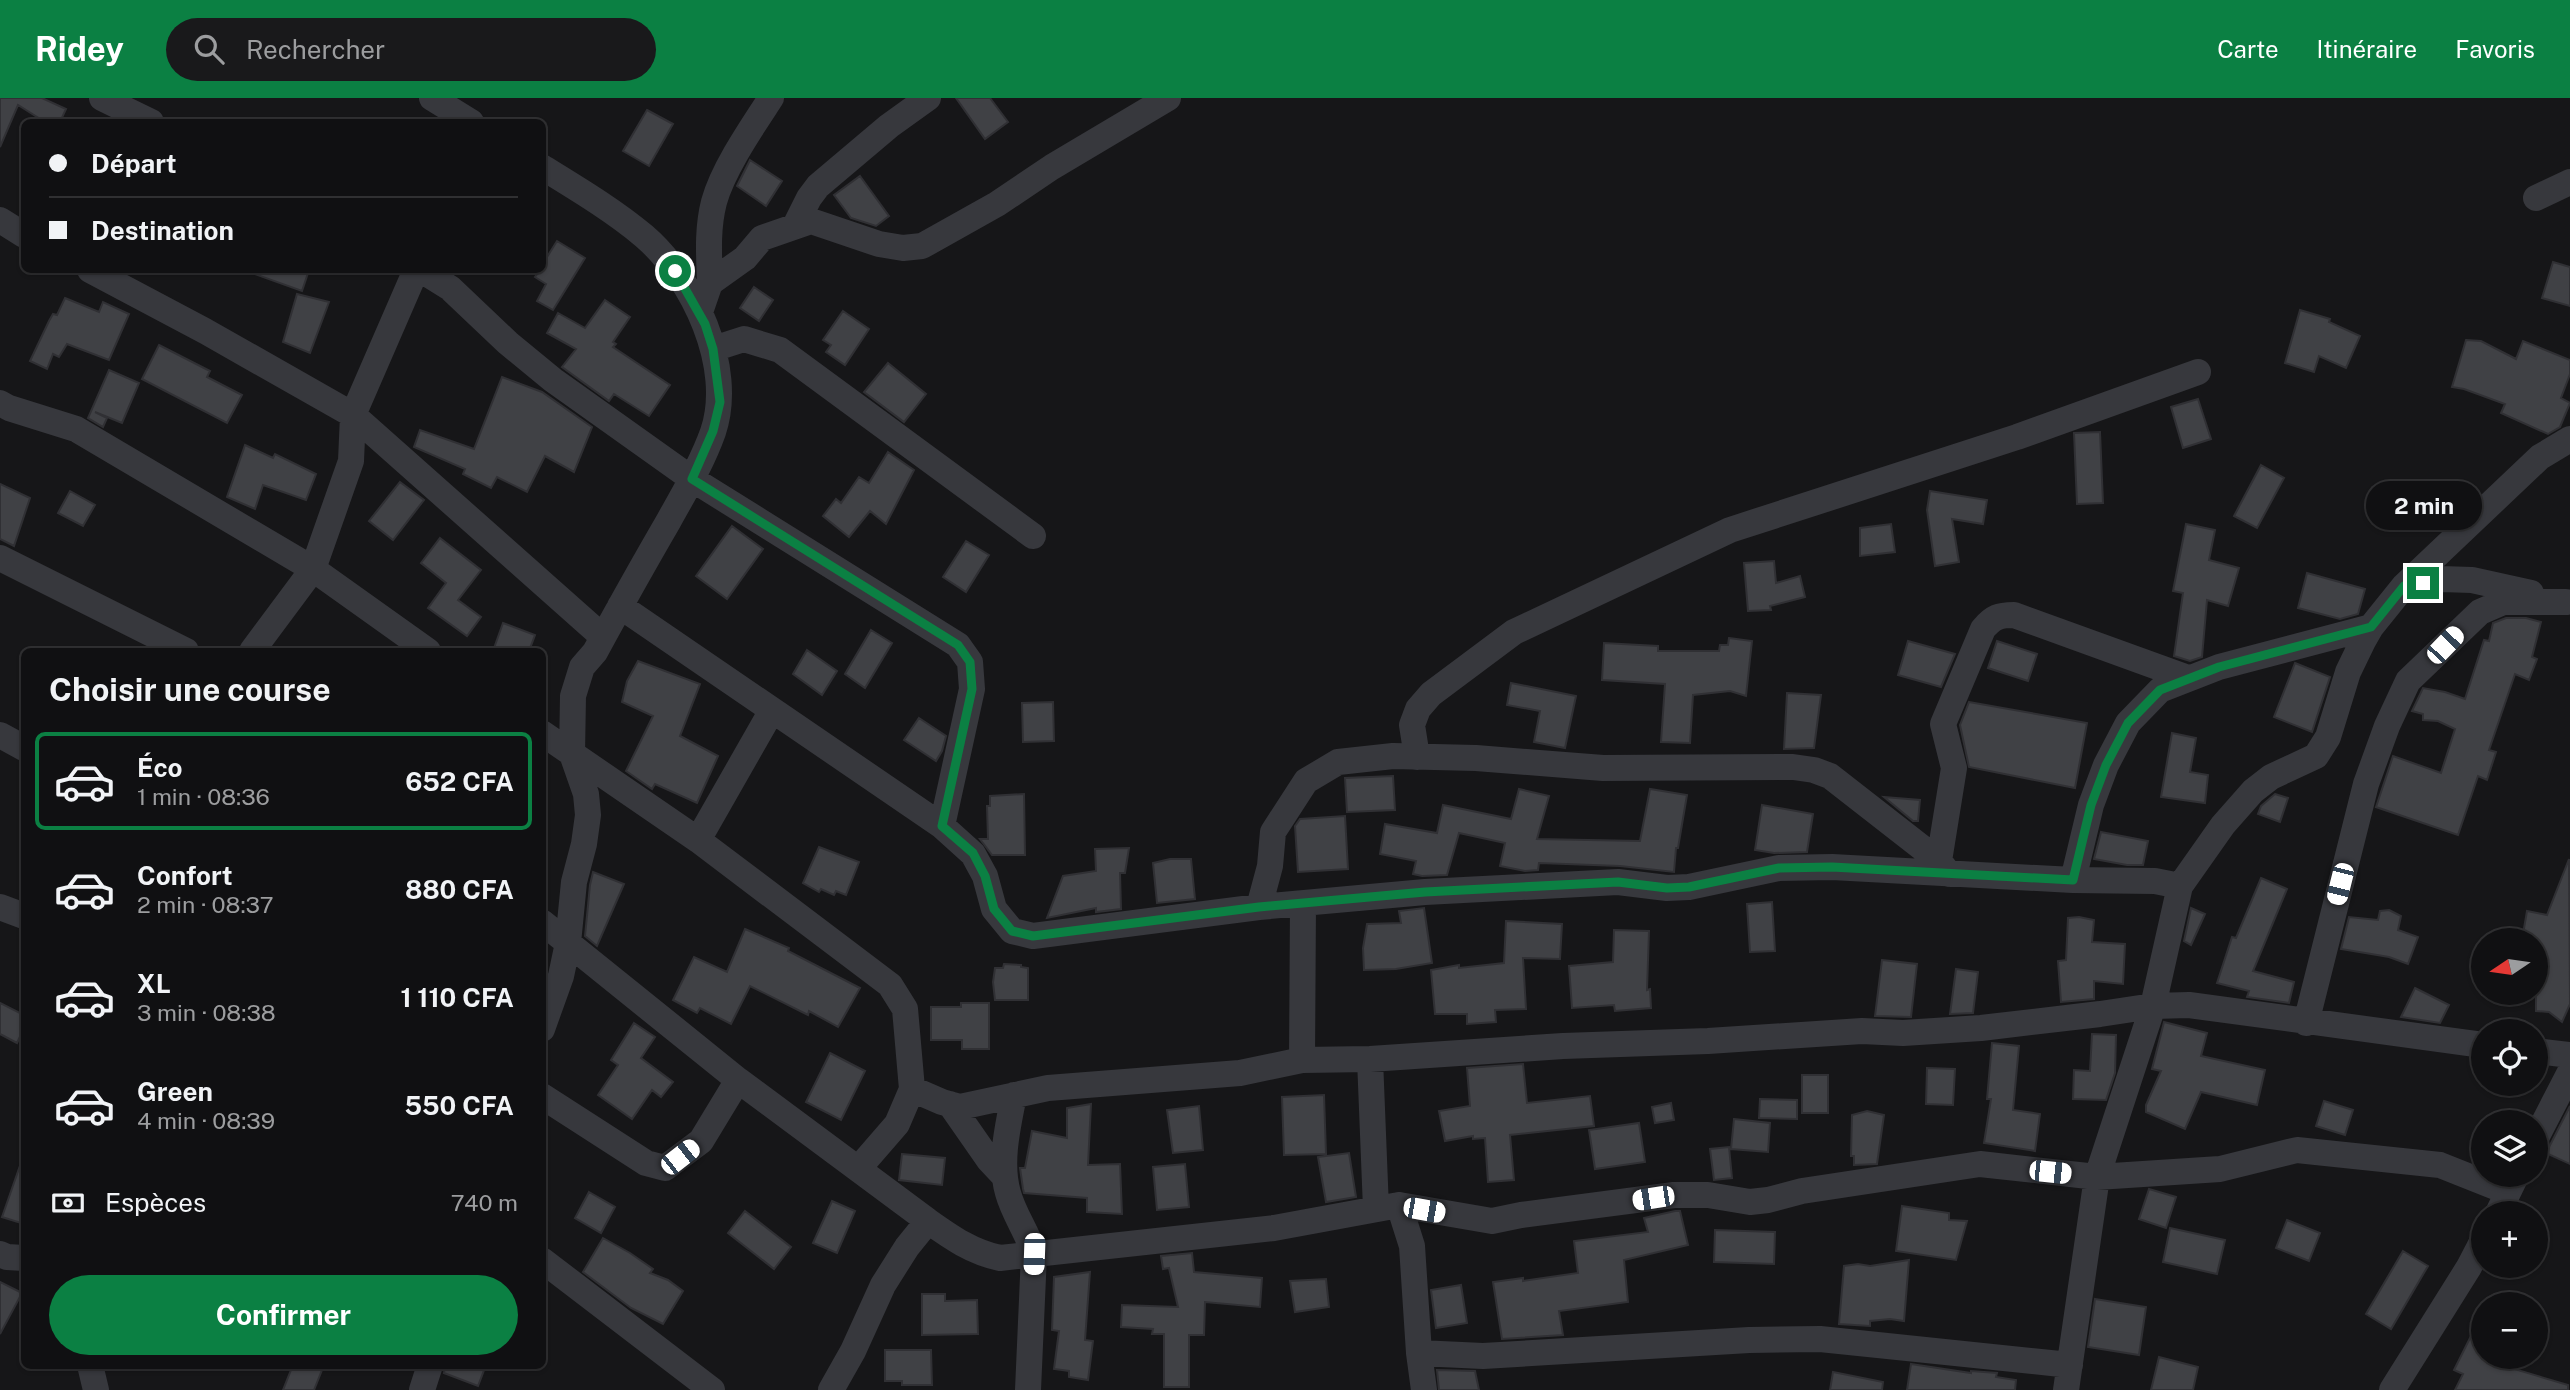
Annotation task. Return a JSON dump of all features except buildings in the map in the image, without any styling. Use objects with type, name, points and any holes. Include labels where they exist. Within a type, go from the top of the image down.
[{"type":"street","points":[[102,98],[145,119]]},
{"type":"street","points":[[432,98],[466,119]]},
{"type":"street","points":[[700,312],[709,283],[708,239],[714,201],[740,147],[771,98]]},
{"type":"street","points":[[795,226],[818,186],[889,126],[928,98]]},
{"type":"street","points":[[709,283],[745,258],[762,238],[811,221],[879,244],[903,248],[922,246],[997,204],[1052,167],[1168,98]]},
{"type":"street","points":[[546,170],[645,237],[675,271],[700,312],[713,349],[720,402],[713,431],[692,479],[603,637],[582,667],[573,696],[572,754],[586,794],[588,815],[574,882],[568,943],[561,976],[546,1018]]},
{"type":"street","points":[[2536,198],[2570,182]]},
{"type":"street","points":[[0,220],[21,233]]},
{"type":"street","points":[[96,273],[353,415],[603,637]]},
{"type":"street","points":[[254,648],[313,569],[351,461],[353,415],[417,273]]},
{"type":"street","points":[[423,273],[450,288],[508,343],[553,380],[692,479],[958,645],[970,662],[972,689],[942,826]]},
{"type":"street","points":[[713,349],[744,339],[780,350],[1033,537]]},
{"type":"street","points":[[1417,757],[1412,725],[1418,709],[1431,694],[1514,632],[1730,530],[2017,436],[2198,372]]},
{"type":"street","points":[[0,403],[76,429],[313,569],[424,648]]},
{"type":"street","points":[[1419,1353],[1483,1356],[1749,1340],[1820,1339],[2068,1377],[2097,1177],[2153,1006],[2180,886],[2223,825],[2253,791],[2271,777],[2316,756],[2328,737],[2348,672],[2371,627],[2404,586],[2540,457],[2570,439]]},
{"type":"street","points":[[0,558],[180,648]]},
{"type":"street","points":[[2404,586],[2441,579],[2472,580],[2568,603]]},
{"type":"street","points":[[2306,1023],[2366,784],[2387,726],[2408,681],[2480,612],[2503,602],[2568,603]]},
{"type":"street","points":[[621,606],[942,826],[973,853],[985,876],[994,909],[1012,931],[1033,936],[1259,907],[1425,892],[1618,882],[1667,888],[1689,887],[1779,868],[1944,868],[2073,880],[2155,881],[2180,886]]},
{"type":"street","points":[[1944,868],[1954,768],[1943,724],[1983,629],[1990,621],[1998,615],[2014,615],[2188,678]]},
{"type":"street","points":[[2073,880],[2091,805],[2106,765],[2128,723],[2160,690],[2219,667],[2371,627]]},
{"type":"street","points":[[698,840],[774,712]]},
{"type":"street","points":[[0,735],[21,746]]},
{"type":"street","points":[[546,736],[698,840],[890,985],[905,1009],[912,1089],[897,1124],[858,1170]]},
{"type":"street","points":[[1259,907],[1270,866],[1273,832],[1306,781],[1338,762],[1371,757],[1476,758],[1604,768],[1793,767],[1814,770],[1830,776],[1944,868]]},
{"type":"street","points":[[1302,1060],[1303,904]]},
{"type":"street","points":[[0,907],[21,915]]},
{"type":"street","points":[[546,925],[738,1080],[858,1170],[956,1241],[980,1254],[1000,1258],[1274,1228],[1387,1207],[1492,1221],[1674,1195],[1708,1195],[1750,1202],[1769,1200],[1802,1191],[1980,1164],[2097,1177],[2220,1169],[2297,1150],[2440,1165],[2508,1193]]},
{"type":"street","points":[[912,1089],[960,1107],[1048,1088],[1240,1073],[1302,1060],[1370,1059],[1862,1031],[1903,1033],[1981,1028],[2153,1006],[2189,1005],[2471,1044]]},
{"type":"street","points":[[2548,1052],[2570,1055]]},
{"type":"street","points":[[1370,1059],[1387,1207],[1412,1246],[1424,1390]]},
{"type":"street","points":[[2548,1114],[2570,1072]]},
{"type":"street","points":[[546,1099],[646,1163],[665,1168],[701,1141],[738,1080]]},
{"type":"street","points":[[1014,1095],[1005,1145],[1005,1177],[1008,1194],[1034,1254],[1028,1390]]},
{"type":"street","points":[[2548,1122],[2570,1102]]},
{"type":"street","points":[[950,1104],[989,1160],[1005,1177]]},
{"type":"street","points":[[831,1390],[853,1351],[883,1284],[906,1247],[928,1221]]},
{"type":"street","points":[[0,1254],[21,1258]]},
{"type":"street","points":[[546,1263],[712,1390]]},
{"type":"street","points":[[2392,1390],[2471,1263]]},
{"type":"street","points":[[91,1369],[96,1390]]},
{"type":"street","points":[[422,1390],[429,1369]]},
{"type":"route","points":[[675,271],[705,324],[713,349],[720,402],[713,431],[692,479],[958,645],[970,662],[972,689],[942,826],[973,853],[985,876],[994,909],[1012,931],[1033,936],[1259,907],[1425,892],[1618,882],[1667,888],[1689,887],[1779,868],[1832,867],[2073,880],[2091,805],[2106,765],[2128,723],[2160,690],[2219,667],[2371,627],[2404,586],[2423,583]]}]
